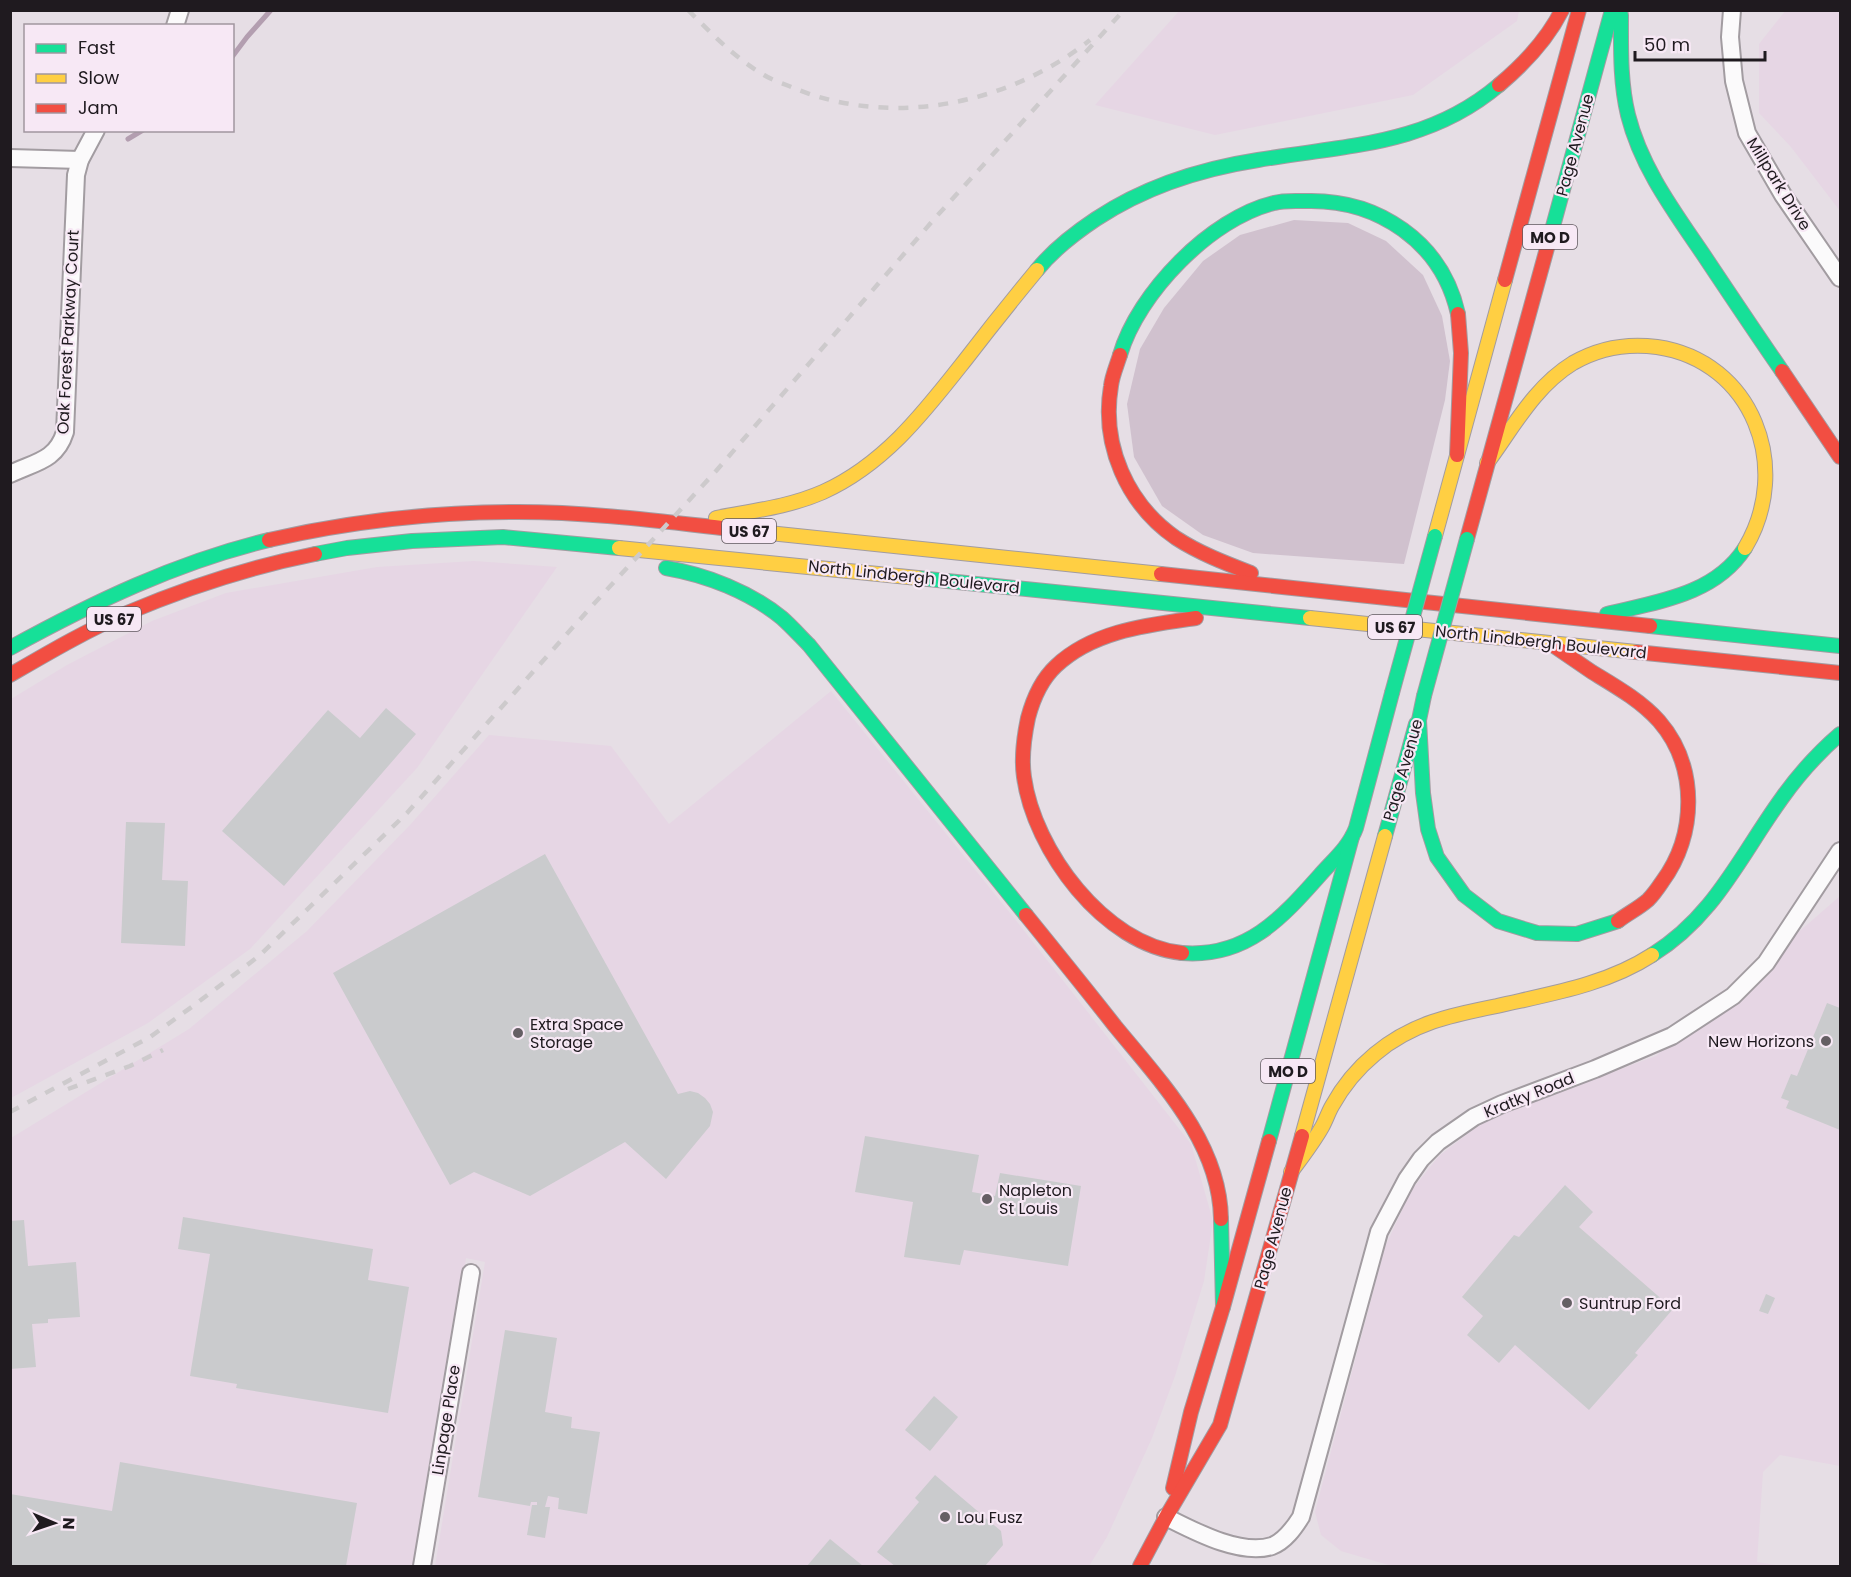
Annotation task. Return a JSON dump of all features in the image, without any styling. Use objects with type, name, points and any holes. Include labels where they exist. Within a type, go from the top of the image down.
[{"type":"main road","points":[[682,524],[801,501],[862,471],[895,445],[912,427],[1042,264],[1063,244],[1110,209],[1157,186],[1203,172],[1279,156],[1411,134],[1449,119],[1470,107],[1509,78],[1543,41],[1562,10]]},
{"type":"main road","name":"Page Avenue","points":[[1166,1517],[1191,1412],[1223,1306],[1579,10]]},
{"type":"main road","name":"Page Avenue","points":[[1140,1566],[1220,1425],[1424,696],[1611,10]]},
{"type":"main road","points":[[1621,10],[1623,86],[1631,126],[1648,169],[1661,193],[1840,457]]},
{"type":"main road","points":[[1288,587],[1206,555],[1185,544],[1168,531],[1150,516],[1132,494],[1123,479],[1110,441],[1109,397],[1112,378],[1123,345],[1140,311],[1164,276],[1200,242],[1241,215],[1270,204],[1315,200],[1340,202],[1360,207],[1388,220],[1415,239],[1444,274],[1451,289],[1461,330],[1457,455]]},
{"type":"main road","points":[[1488,463],[1536,394],[1574,363],[1595,352],[1613,347],[1654,345],[1675,350],[1714,370],[1746,403],[1758,424],[1763,444],[1766,483],[1764,504],[1757,524],[1739,557],[1712,581],[1691,592],[1591,619]]},
{"type":"main road","name":"North Lindbergh Boulevard","points":[[10,648],[58,621],[116,593],[174,569],[267,540],[330,527],[394,518],[459,513],[520,512],[682,524],[1840,646]]},
{"type":"main road","name":"North Lindbergh Boulevard","points":[[10,675],[70,641],[127,613],[224,576],[285,560],[348,548],[412,540],[503,537],[572,542],[1840,673]]},
{"type":"main road","points":[[285,560],[367,559]]},
{"type":"main road","points":[[650,565],[681,570],[726,586],[773,612],[793,628],[831,671],[1181,1107],[1205,1151],[1217,1190],[1221,1212],[1223,1306]]},
{"type":"main road","points":[[1241,611],[1134,627],[1110,634],[1074,653],[1056,666],[1035,695],[1027,716],[1021,754],[1026,790],[1032,813],[1041,833],[1065,873],[1098,911],[1116,926],[1151,946],[1191,953],[1229,948],[1248,941],[1265,930],[1300,899],[1352,836]]},
{"type":"main road","points":[[1419,714],[1423,786],[1431,840],[1437,856],[1458,889],[1486,914],[1504,925],[1522,931],[1573,934],[1604,928],[1621,921],[1640,908],[1655,892],[1668,876],[1678,858],[1686,837],[1689,810],[1689,791],[1684,771],[1666,730],[1652,715],[1617,686],[1549,643]]},
{"type":"main road","points":[[1291,1172],[1322,1128],[1344,1087],[1360,1067],[1394,1039],[1412,1029],[1455,1014],[1565,989],[1620,973],[1641,963],[1680,935],[1698,918],[1716,895],[1795,780],[1840,734]]},
{"type":"street","name":"Millpark Drive","points":[[1732,10],[1730,37],[1734,81],[1747,133],[1783,195],[1840,278]]},
{"type":"street","name":"Oak Forest Parkway Court","points":[[10,474],[46,459],[61,444],[65,432],[76,176],[80,160],[95,132]]},
{"type":"street","points":[[10,158],[80,160]]},
{"type":"street","name":"Kratky Road","points":[[1166,1517],[1196,1532],[1226,1543],[1258,1548],[1274,1545],[1289,1533],[1301,1517],[1379,1232],[1407,1179],[1421,1159],[1438,1142],[1474,1117],[1672,1036],[1733,996],[1766,963],[1840,851]]},
{"type":"street","name":"Linpage Place","points":[[422,1566],[471,1273]]},
{"type":"shaded area","points":[[1180,10],[1519,11],[1517,21],[1413,95],[1215,135],[1095,105]]},
{"type":"shaded area","points":[[1786,10],[1840,11],[1840,211],[1791,147],[1759,113],[1759,44]]},
{"type":"shaded area","points":[[1294,220],[1348,223],[1386,241],[1423,275],[1442,316],[1450,361],[1445,400],[1404,564],[1253,553],[1203,535],[1162,506],[1134,457],[1127,404],[1140,349],[1164,308],[1203,261],[1240,235]]},
{"type":"shaded area","points":[[474,561],[557,567],[417,768],[250,949],[148,1023],[11,1098],[11,699],[67,665],[152,621],[226,593],[377,567]]},
{"type":"shaded area","points":[[831,691],[1018,923],[1191,1144],[1213,1221],[1204,1281],[1175,1376],[1152,1438],[1107,1537],[1089,1566],[435,1566],[485,1262],[466,1258],[414,1566],[11,1566],[11,1138],[189,1029],[307,931],[410,825],[489,735],[611,746],[669,824]]},
{"type":"shaded area","points":[[1840,896],[1840,1466],[1780,1455],[1763,1472],[1757,1562],[1782,1566],[1392,1566],[1341,1551],[1321,1535],[1315,1512],[1385,1247],[1411,1191],[1439,1156],[1479,1125],[1533,1101],[1656,1056]]},
{"type":"building","points":[[386,708],[416,734],[284,886],[222,831],[328,710],[360,738]]},
{"type":"building","points":[[126,822],[165,823],[162,880],[188,881],[185,946],[121,943]]},
{"type":"building","points":[[545,854],[678,1094],[690,1091],[698,1093],[710,1104],[713,1112],[710,1126],[666,1179],[625,1142],[530,1196],[474,1172],[450,1185],[333,973]]},
{"type":"building","name":"New Horizons","points":[[1827,1003],[1840,1008],[1840,1130],[1786,1108],[1789,1101],[1781,1098],[1791,1074],[1797,1076]]},
{"type":"building","name":"Napleton St Louis","points":[[865,1136],[979,1155],[972,1192],[995,1196],[1000,1173],[1081,1186],[1068,1266],[964,1250],[960,1265],[904,1257],[913,1202],[855,1192]]},
{"type":"building","name":"Suntrup Ford","points":[[1565,1185],[1593,1212],[1579,1227],[1673,1309],[1635,1353],[1638,1355],[1589,1410],[1515,1345],[1499,1363],[1467,1335],[1483,1316],[1462,1297],[1514,1235],[1519,1237]]},
{"type":"building","points":[[183,1217],[373,1249],[368,1280],[409,1287],[388,1413],[236,1388],[237,1384],[190,1376],[210,1254],[178,1249]]},
{"type":"building","points":[[24,1220],[28,1266],[76,1262],[80,1317],[48,1319],[48,1323],[32,1324],[36,1367],[10,1369],[10,1221]]},
{"type":"building","points":[[1766,1294],[1775,1298],[1768,1314],[1759,1311]]},
{"type":"building","points":[[505,1330],[557,1338],[545,1412],[572,1417],[571,1428],[600,1432],[587,1514],[558,1509],[559,1498],[548,1496],[545,1507],[550,1507],[545,1538],[527,1535],[532,1505],[537,1505],[537,1502],[531,1502],[530,1506],[478,1497]]},
{"type":"building","points":[[934,1396],[958,1417],[930,1451],[905,1430]]},
{"type":"building","points":[[120,1462],[357,1503],[346,1566],[10,1566],[10,1494],[112,1511]]},
{"type":"building","name":"Lou Fusz","points":[[935,1475],[1001,1531],[1003,1545],[985,1566],[895,1566],[877,1552],[919,1502],[915,1498]]},
{"type":"building","points":[[830,1539],[863,1566],[807,1566]]},
{"type":"waterway","points":[[234,54],[271,10]]},
{"type":"waterway","points":[[128,139],[140,132]]},
{"type":"railway","points":[[688,10],[715,37],[767,77],[827,99],[866,106],[905,108],[945,104],[984,95],[1022,81],[1057,63],[1090,40]]},
{"type":"railway","points":[[10,1112],[150,1037],[193,1006],[259,956],[407,813],[716,471],[936,217],[1124,10]]},
{"type":"railway","points":[[68,1089],[130,1066],[163,1050]]},
{"type":"traffic: fast","points":[[1549,241],[1612,10]]},
{"type":"traffic: fast","points":[[1621,15],[1624,90],[1628,115],[1641,152],[1670,204],[1782,371]]},
{"type":"traffic: fast","points":[[1037,270],[1057,249],[1088,224],[1115,207],[1154,188],[1215,168],[1354,146],[1414,132],[1472,105],[1499,85]]},
{"type":"traffic: fast","points":[[1120,355],[1129,331],[1143,307],[1180,261],[1226,224],[1250,211],[1282,201],[1333,202],[1382,217],[1403,230],[1422,246],[1438,266],[1450,288],[1458,314]]},
{"type":"traffic: fast","points":[[1392,693],[1435,536]]},
{"type":"traffic: fast","points":[[315,554],[412,541],[503,537],[619,548]]},
{"type":"traffic: fast","points":[[1424,696],[1467,539]]},
{"type":"traffic: fast","points":[[10,648],[136,585],[201,560],[269,540]]},
{"type":"traffic: fast","points":[[1607,614],[1664,600],[1701,586],[1732,564],[1745,548]]},
{"type":"traffic: fast","points":[[666,568],[697,575],[727,586],[756,600],[782,618],[809,645],[1026,915]]},
{"type":"traffic: fast","points":[[918,578],[1310,618]]},
{"type":"traffic: fast","points":[[1650,626],[1840,646]]},
{"type":"traffic: fast","points":[[1182,953],[1205,953],[1225,949],[1244,942],[1260,932],[1291,906],[1345,847],[1356,828],[1392,693]]},
{"type":"traffic: fast","points":[[1424,696],[1419,720],[1423,793],[1428,829],[1437,857],[1464,895],[1498,921],[1537,933],[1577,934],[1618,921]]},
{"type":"traffic: fast","points":[[1385,836],[1416,724]]},
{"type":"traffic: fast","points":[[1652,955],[1693,922],[1710,903],[1788,789],[1816,756],[1840,734]]},
{"type":"traffic: fast","points":[[1269,1141],[1352,837]]},
{"type":"traffic: fast","points":[[1221,1219],[1223,1307]]},
{"type":"traffic: slow","points":[[716,518],[770,508],[810,497],[866,467],[919,417],[1037,270]]},
{"type":"traffic: slow","points":[[1435,536],[1505,280]]},
{"type":"traffic: slow","points":[[1487,463],[1536,396],[1559,373],[1573,363],[1603,350],[1635,346],[1657,347],[1690,356],[1718,373],[1740,396],[1755,423],[1764,453],[1765,485],[1759,517],[1745,548]]},
{"type":"traffic: slow","points":[[741,530],[1161,574]]},
{"type":"traffic: slow","points":[[619,548],[918,578]]},
{"type":"traffic: slow","points":[[1310,618],[1636,652]]},
{"type":"traffic: slow","points":[[1302,1136],[1385,836]]},
{"type":"traffic: slow","points":[[1291,1172],[1315,1139],[1336,1099],[1351,1078],[1389,1043],[1418,1028],[1448,1017],[1596,981],[1616,974],[1652,955]]},
{"type":"traffic: jam","points":[[1499,85],[1534,51],[1562,10]]},
{"type":"traffic: jam","points":[[1505,280],[1579,10]]},
{"type":"traffic: jam","points":[[1467,539],[1549,241]]},
{"type":"traffic: jam","points":[[1457,455],[1461,353],[1458,314]]},
{"type":"traffic: jam","points":[[1120,355],[1111,386],[1110,430],[1114,451],[1131,491],[1159,524],[1176,538],[1203,553],[1251,573]]},
{"type":"traffic: jam","points":[[1782,371],[1840,457]]},
{"type":"traffic: jam","points":[[269,540],[362,523],[487,512],[546,512],[741,530]]},
{"type":"traffic: jam","points":[[10,675],[82,634],[150,604],[196,586],[315,554]]},
{"type":"traffic: jam","points":[[1161,574],[1650,626]]},
{"type":"traffic: jam","points":[[1182,953],[1153,946],[1126,932],[1100,913],[1078,889],[1058,863],[1042,834],[1030,805],[1023,770],[1023,755],[1028,718],[1038,690],[1051,671],[1071,654],[1104,637],[1140,627],[1196,618]]},
{"type":"traffic: jam","points":[[1554,646],[1652,713],[1672,739],[1681,759],[1686,779],[1687,822],[1674,863],[1648,900],[1618,921]]},
{"type":"traffic: jam","points":[[1636,652],[1840,673]]},
{"type":"traffic: jam","points":[[1026,915],[1151,1069],[1185,1115],[1210,1165],[1218,1191],[1221,1219]]},
{"type":"traffic: jam","points":[[1140,1566],[1220,1425],[1302,1136]]},
{"type":"traffic: jam","points":[[1173,1488],[1191,1412],[1269,1141]]},
{"type":"place","name":"Extra Space Storage","points":[[518,1033]]},
{"type":"place","name":"New Horizons","points":[[1826,1041]]},
{"type":"place","name":"Napleton St Louis","points":[[987,1199]]},
{"type":"place","name":"Suntrup Ford","points":[[1567,1303]]},
{"type":"place","name":"Lou Fusz","points":[[945,1517]]}]
